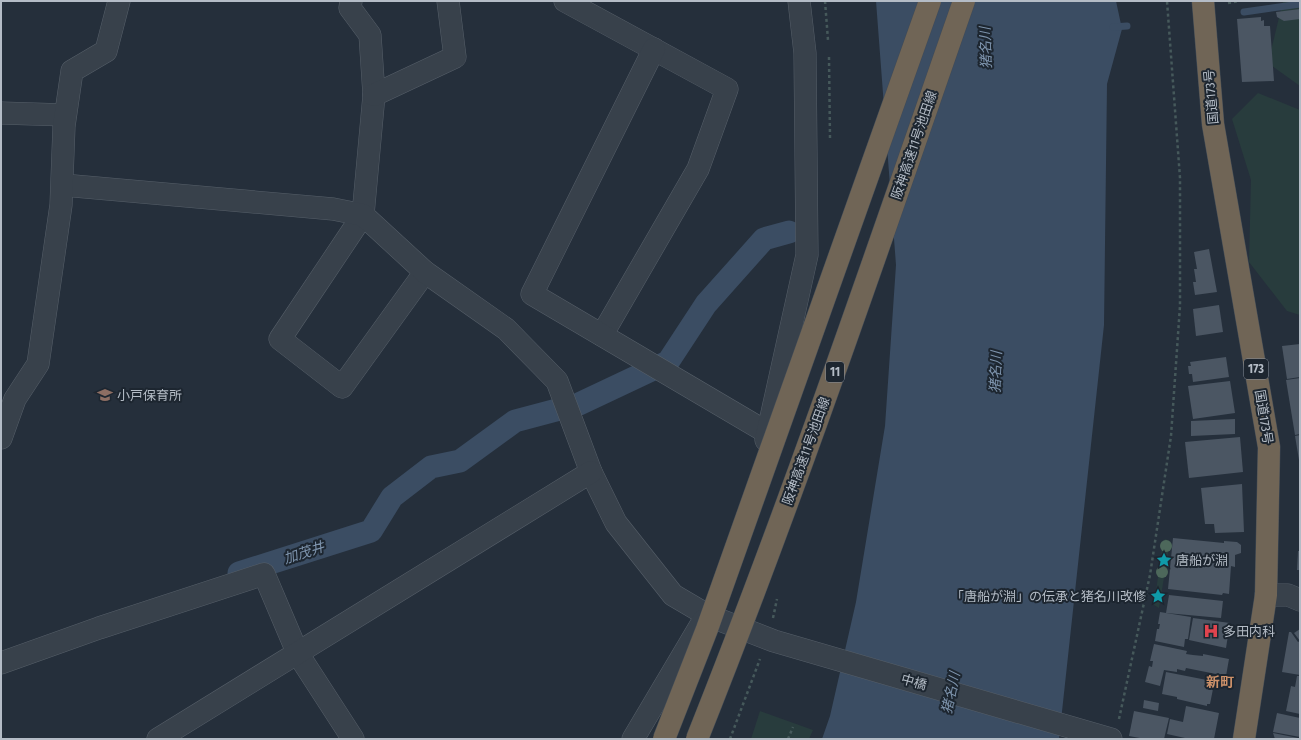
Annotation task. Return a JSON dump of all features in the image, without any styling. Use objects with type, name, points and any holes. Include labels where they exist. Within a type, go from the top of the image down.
[{"type":"highway","points":[[664,739],[707,629],[930,1]]},
{"type":"highway","name":"阪神高速11号池田線","points":[[697,739],[736,640],[824,403],[964,1]]},
{"type":"highway","name":"国道173号","points":[[1203,1],[1213,124],[1269,447],[1266,595],[1244,739]]},
{"type":"street","points":[[1,438],[8,396],[38,364],[61,205],[65,115],[72,70],[106,51],[119,1]]},
{"type":"street","points":[[351,1],[350,8],[370,35],[374,95],[363,215],[280,339],[342,387],[425,272]]},
{"type":"street","points":[[374,95],[455,57],[448,1]]},
{"type":"street","points":[[566,1],[727,89],[698,169],[602,335]]},
{"type":"street","points":[[633,739],[707,615],[768,433],[807,255],[804,53],[800,1]]},
{"type":"street","points":[[654,49],[532,294],[768,433]]},
{"type":"street","points":[[1,113],[65,115]]},
{"type":"street","points":[[63,185],[333,209],[363,215]]},
{"type":"street","name":"中橋","points":[[363,215],[425,272],[506,329],[557,381],[591,472],[616,523],[673,595],[707,615],[774,641],[1110,733]]},
{"type":"street","points":[[158,739],[591,472]]},
{"type":"street","points":[[1,663],[99,628],[264,574],[298,654],[353,739]]},
{"type":"street","points":[[1266,595],[1288,595],[1300,600]]},
{"type":"path","points":[[1110,733],[1150,575],[1169,452],[1180,306],[1180,178],[1168,1]]},
{"type":"path","points":[[1228,3],[1239,1]]},
{"type":"path","points":[[788,739],[793,727]]},
{"type":"green space","points":[[1283,1],[1300,1],[1300,86],[1268,63]]},
{"type":"green space","points":[[1258,93],[1300,110],[1300,315],[1287,311],[1249,262],[1251,180],[1232,119]]},
{"type":"green space","points":[[1165,539],[1170,541],[1159,608],[1154,605],[1163,542]]},
{"type":"green space","points":[[760,711],[813,730],[809,739],[751,739]]},
{"type":"water","name":"猪名川","points":[[876,1],[1116,1],[1122,29],[1107,84],[1104,325],[1059,739],[822,739],[830,716],[856,602],[885,426],[896,265]]},
{"type":"building","points":[[1300,9],[1300,19],[1284,21],[1277,17],[1276,12]]},
{"type":"building","points":[[1261,17],[1261,21],[1264,20],[1264,26],[1270,26],[1274,81],[1242,82],[1237,19]]},
{"type":"building","points":[[1209,249],[1217,292],[1195,295],[1193,282],[1196,282],[1194,269],[1197,269],[1194,252]]},
{"type":"building","points":[[1219,305],[1223,332],[1196,336],[1193,309]]},
{"type":"building","points":[[1300,344],[1300,377],[1287,379],[1282,346]]},
{"type":"building","points":[[1226,357],[1229,377],[1193,382],[1192,374],[1189,374],[1188,366],[1191,366],[1190,362]]},
{"type":"building","points":[[1300,378],[1300,434],[1295,435],[1286,380]]},
{"type":"building","points":[[1230,381],[1235,413],[1193,419],[1188,386]]},
{"type":"building","points":[[1235,419],[1235,434],[1191,436],[1191,421]]},
{"type":"building","points":[[1300,435],[1300,460],[1299,460],[1295,436]]},
{"type":"building","points":[[1240,437],[1243,472],[1189,478],[1185,442]]},
{"type":"building","points":[[1242,484],[1244,532],[1215,533],[1214,524],[1205,524],[1201,488]]},
{"type":"building","points":[[1173,538],[1224,543],[1224,541],[1237,542],[1241,545],[1241,553],[1235,555],[1235,567],[1231,566],[1229,594],[1223,593],[1222,595],[1168,589]]},
{"type":"building","points":[[1298,551],[1300,551],[1300,570],[1297,570]]},
{"type":"building","points":[[1169,595],[1223,601],[1221,618],[1166,613]]},
{"type":"building","points":[[1160,612],[1191,617],[1188,639],[1185,639],[1184,647],[1155,641],[1157,629],[1159,629],[1160,624],[1158,624]]},
{"type":"building","points":[[1193,618],[1230,623],[1226,648],[1189,640]]},
{"type":"building","points":[[1300,629],[1300,641],[1294,633]]},
{"type":"building","points":[[1289,632],[1291,632],[1298,642],[1300,641],[1300,675],[1282,672]]},
{"type":"building","points":[[1154,644],[1187,651],[1186,654],[1203,656],[1203,654],[1229,659],[1226,676],[1186,668],[1185,671],[1177,669],[1177,672],[1164,670],[1160,686],[1145,682],[1149,666],[1152,667],[1153,661],[1150,661]]},
{"type":"building","points":[[1166,672],[1212,681],[1214,684],[1210,704],[1207,704],[1207,706],[1162,694]]},
{"type":"building","points":[[1297,676],[1300,676],[1300,714],[1286,711],[1291,686],[1295,687]]},
{"type":"building","points":[[1144,700],[1159,703],[1158,711],[1143,708]]},
{"type":"building","points":[[1186,706],[1219,713],[1214,739],[1185,739],[1167,734],[1170,719],[1183,722]]},
{"type":"building","points":[[1134,711],[1169,718],[1164,739],[1145,739],[1129,736]]},
{"type":"building","points":[[1277,713],[1300,718],[1300,737],[1273,732]]},
{"type":"building","points":[[1273,733],[1298,738],[1298,739],[1275,739]]},
{"type":"waterway","points":[[1244,12],[1300,4]]},
{"type":"waterway","points":[[1113,27],[1127,26]]},
{"type":"waterway","name":"加茂井","points":[[239,573],[371,531],[392,497],[431,467],[460,461],[515,421],[579,404],[668,362],[706,304],[764,239],[789,232]]},
{"type":"place","name":"小戸保育所","points":[[105,395]]},
{"type":"place","name":"唐船が淵","points":[[1164,560]]},
{"type":"place","name":"「唐船が淵」の伝承と猪名川改修","points":[[1158,596]]},
{"type":"place","name":"多田内科","points":[[1211,631]]},
{"type":"district","name":"新町","points":[[1220,682]]}]
